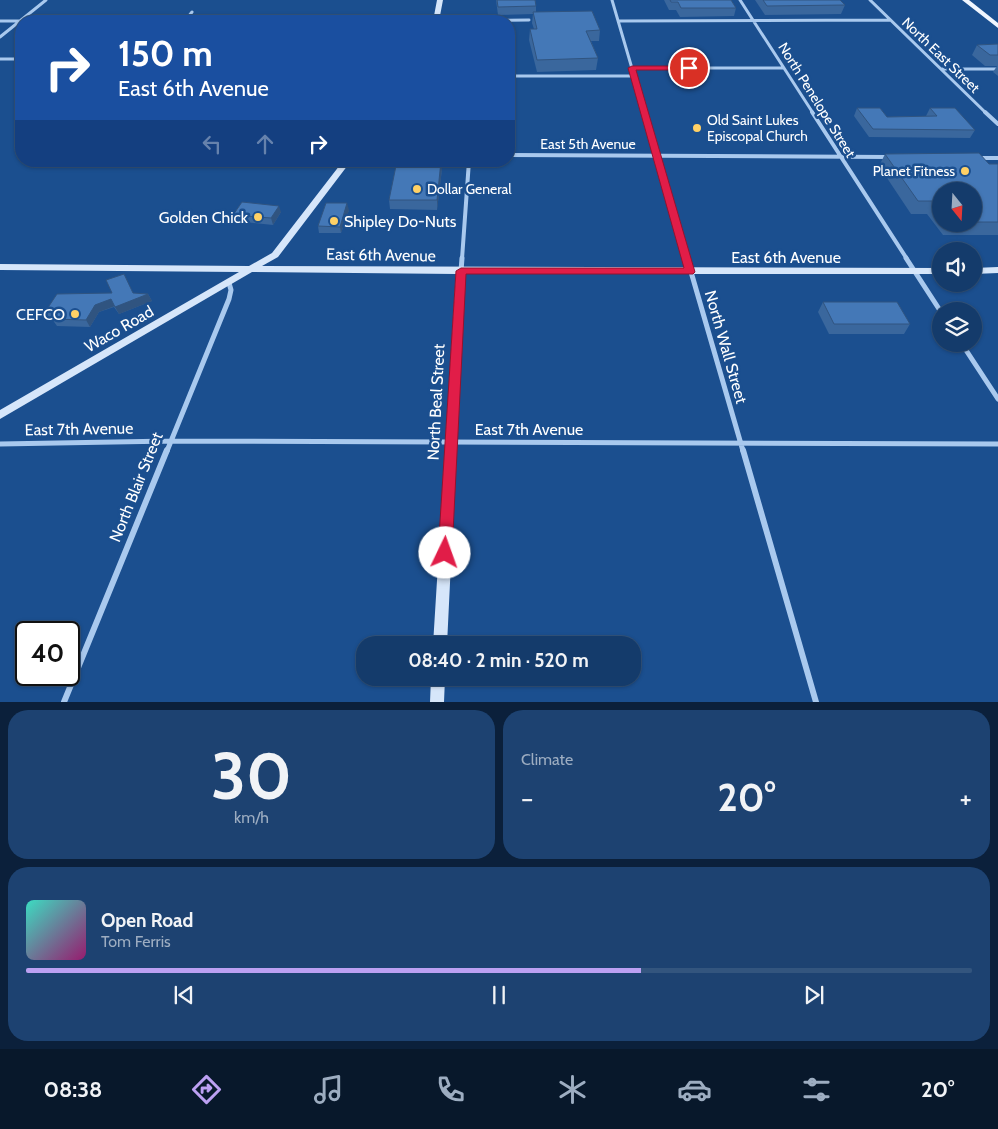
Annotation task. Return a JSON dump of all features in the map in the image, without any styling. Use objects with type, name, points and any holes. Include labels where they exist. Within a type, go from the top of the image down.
[{"type":"main road","points":[[437,15],[440,0]]},
{"type":"main road","points":[[965,0],[998,26]]},
{"type":"main road","points":[[253,269],[274,255],[342,167]]},
{"type":"main road","name":"East 6th Avenue","points":[[0,267],[461,271],[932,272]]},
{"type":"main road","name":"Waco Road","points":[[0,415],[253,269]]},
{"type":"main road","points":[[982,271],[998,270]]},
{"type":"main road","name":"North Beal Street","points":[[440,636],[461,271]]},
{"type":"main road","points":[[437,702],[438,686]]},
{"type":"street","points":[[26,15],[46,0]]},
{"type":"street","name":"North Wall Street","points":[[612,0],[816,702]]},
{"type":"street","name":"North Penelope Street","points":[[740,0],[934,302]]},
{"type":"street","name":"North East Street","points":[[870,0],[998,124]]},
{"type":"street","points":[[0,20],[15,20]]},
{"type":"street","points":[[515,20],[529,20]]},
{"type":"street","points":[[618,21],[890,20]]},
{"type":"street","points":[[0,37],[15,24]]},
{"type":"street","points":[[0,59],[15,59]]},
{"type":"street","points":[[632,68],[784,68]]},
{"type":"street","points":[[942,69],[998,70]]},
{"type":"street","points":[[515,76],[634,76]]},
{"type":"street","name":"East 5th Avenue","points":[[515,155],[840,156],[897,158]]},
{"type":"street","points":[[976,158],[998,158]]},
{"type":"street","name":"North Beal Street","points":[[461,271],[469,167]]},
{"type":"street","name":"North Blair Street","points":[[64,702],[229,299],[231,290],[229,283]]},
{"type":"street","points":[[967,352],[998,399]]},
{"type":"street","name":"East 7th Avenue","points":[[0,444],[171,441],[998,444]]},
{"type":"building","points":[[497,0],[535,0],[536,6],[498,7]]},
{"type":"building","points":[[670,0],[731,0],[736,8],[681,8],[678,2],[671,2]]},
{"type":"building","points":[[763,0],[840,0],[845,5],[767,6]]},
{"type":"building","points":[[592,11],[600,30],[586,31],[598,58],[537,60],[530,29],[537,29],[533,12]]},
{"type":"building","points":[[998,44],[998,55],[990,55],[977,45]]},
{"type":"building","points":[[857,108],[880,108],[887,117],[937,116],[930,108],[955,108],[975,130],[873,129]]},
{"type":"building","points":[[979,153],[989,164],[998,164],[998,222],[982,222],[982,182],[932,182],[932,201],[918,201],[885,154]]},
{"type":"building","name":"Dollar General","points":[[396,167],[440,167],[437,200],[389,200]]},
{"type":"building","points":[[242,202],[279,206],[271,218],[233,215]]},
{"type":"building","name":"Shipley Do-Nuts","points":[[326,203],[347,203],[340,227],[318,226]]},
{"type":"building","points":[[124,274],[133,293],[148,294],[115,307],[111,299],[95,305],[86,320],[52,319],[58,312],[45,312],[57,294],[112,293],[106,280]]},
{"type":"building","points":[[823,302],[897,302],[910,324],[834,324]]},
{"type":"place","name":"Old Saint Lukes Episcopal Church","points":[[697,128]]},
{"type":"place","name":"Planet Fitness","points":[[965,171]]},
{"type":"place","name":"Dollar General","points":[[417,189]]},
{"type":"place","name":"Golden Chick","points":[[258,217]]},
{"type":"place","name":"Shipley Do-Nuts","points":[[334,221]]},
{"type":"place","name":"CEFCO","points":[[75,314]]},
{"type":"route","points":[[445,553],[461,271],[690,272],[632,68],[689,68]]}]
